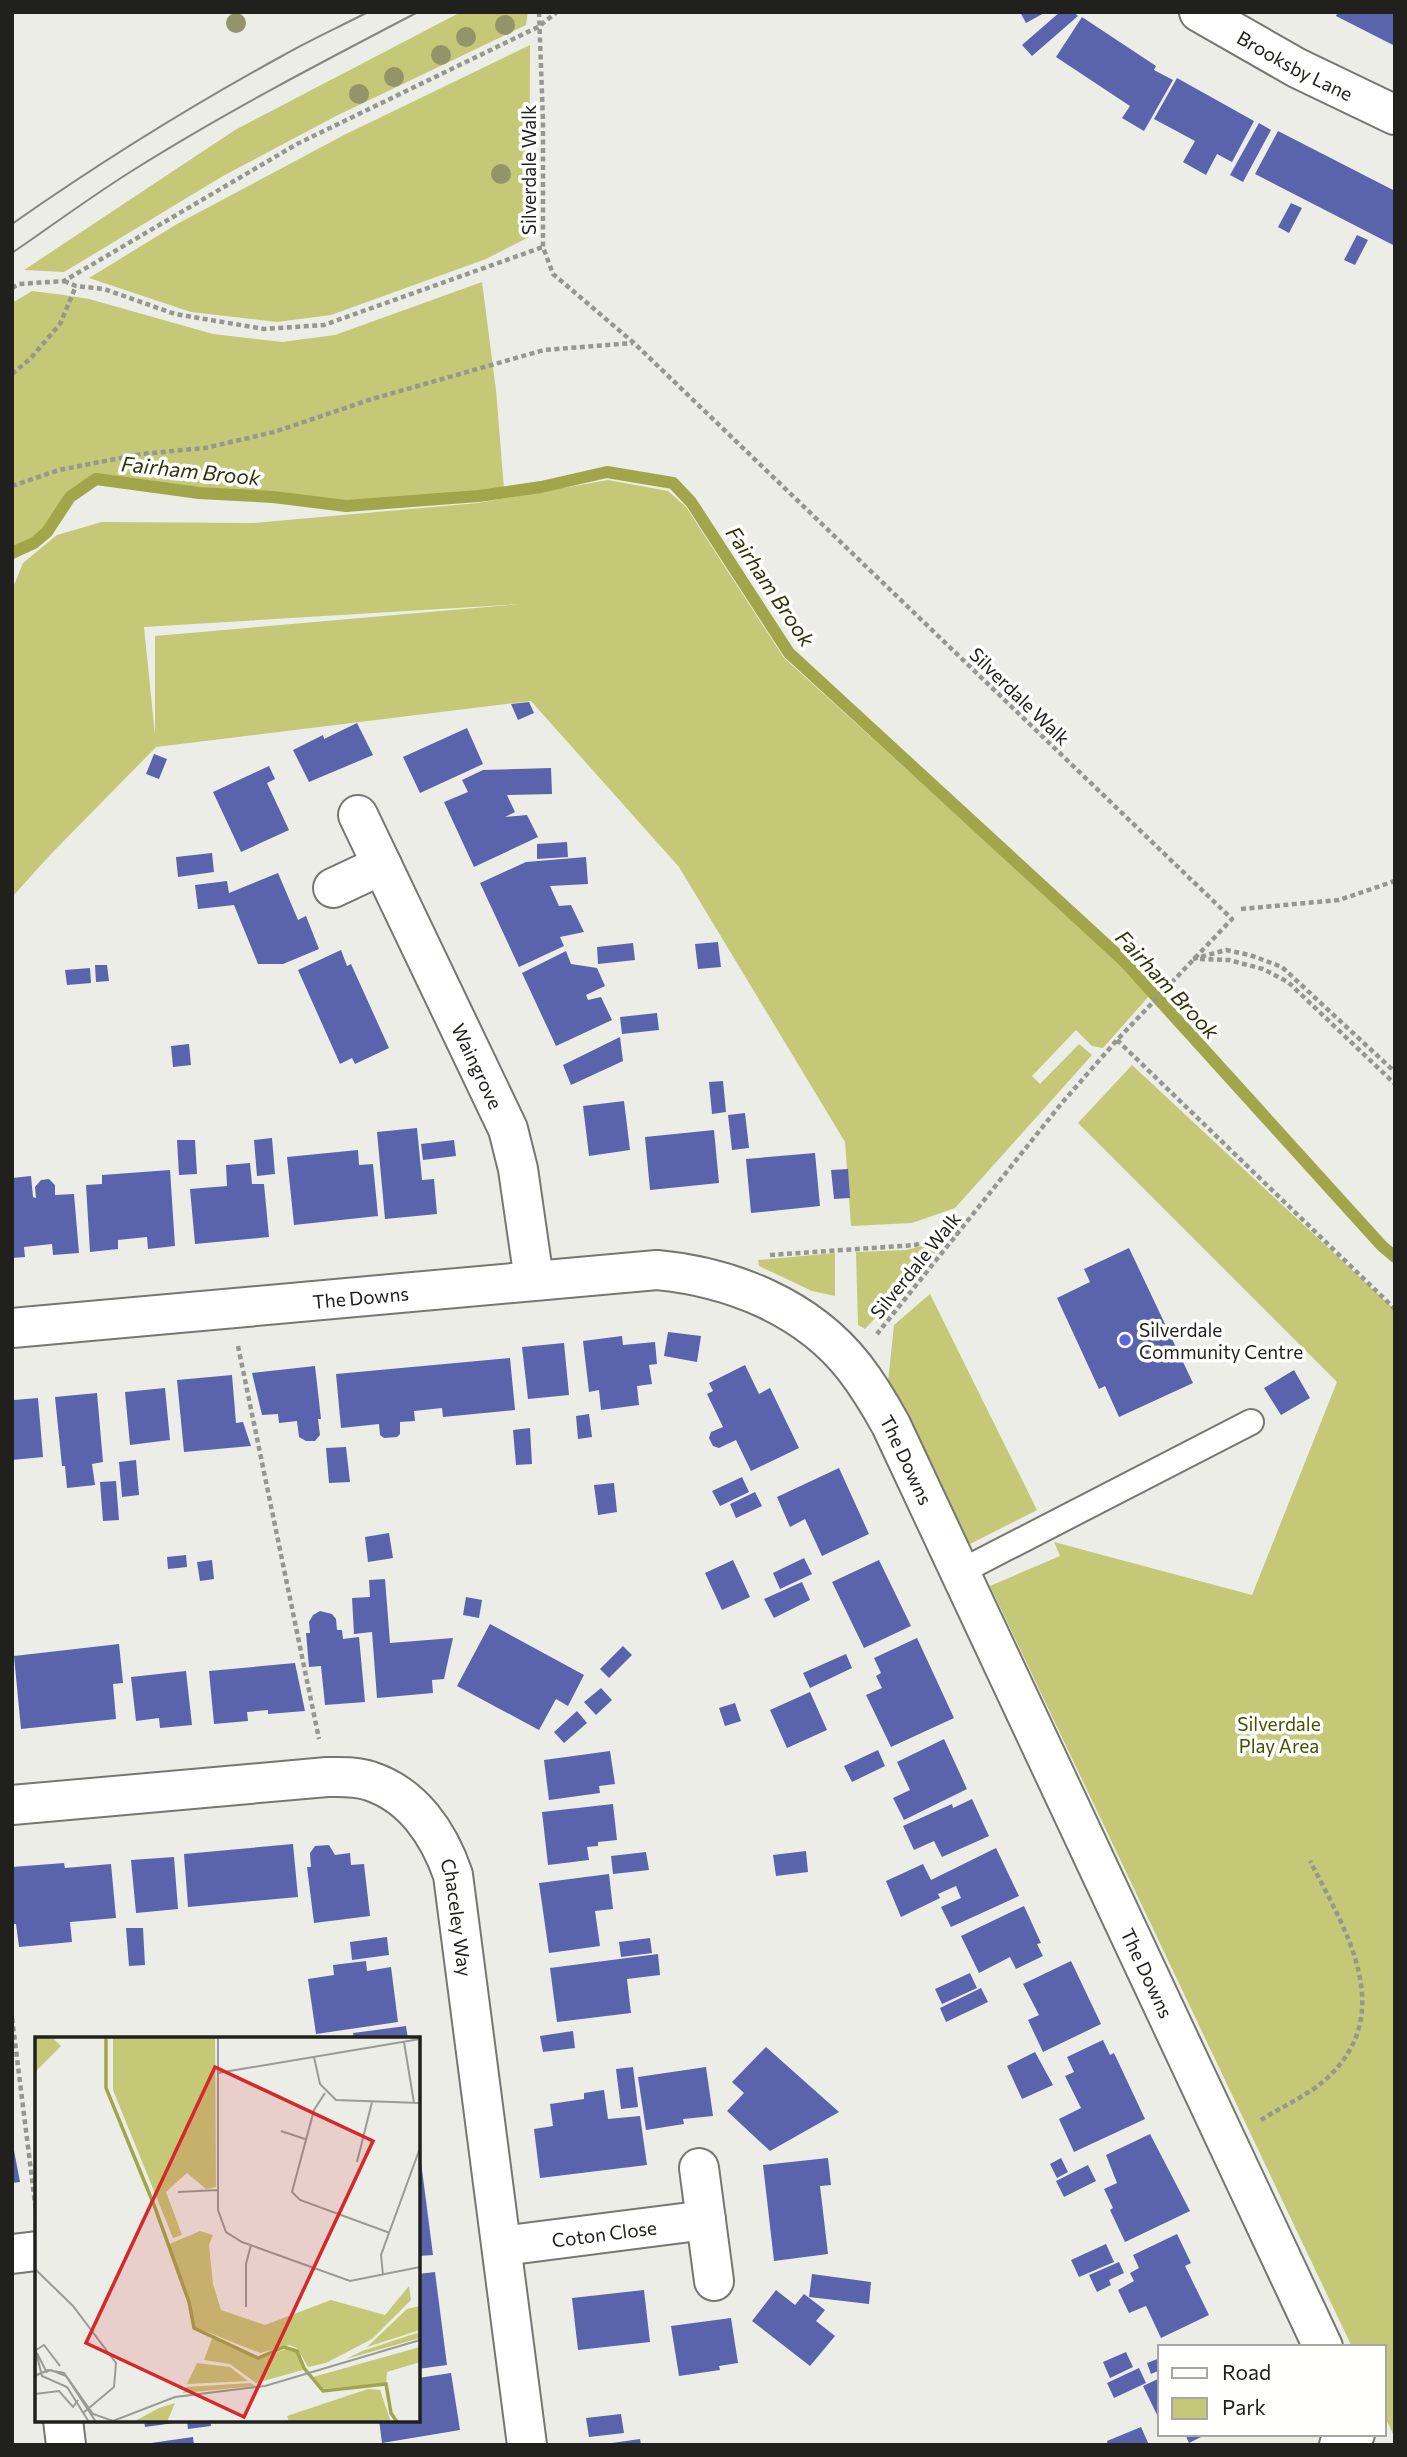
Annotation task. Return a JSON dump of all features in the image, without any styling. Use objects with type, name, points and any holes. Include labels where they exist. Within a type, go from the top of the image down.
[{"type":"street","name":"Brooksby Lane","points":[[1199,12],[1297,68],[1395,115]]},
{"type":"street","name":"Waingrove","points":[[358,815],[508,1129],[518,1169],[534,1280]]},
{"type":"street","points":[[333,888],[382,865]]},
{"type":"street","name":"The Downs","points":[[12,1328],[657,1270],[691,1273],[723,1281],[760,1296],[796,1316],[824,1336],[852,1364],[872,1391],[891,1425],[1322,2345]]},
{"type":"street","name":"Chaceley Way","points":[[12,1805],[327,1777],[368,1780],[383,1786],[416,1810],[430,1826],[446,1852],[453,1875],[527,2445]]},
{"type":"street","points":[[699,2168],[714,2281]]},
{"type":"street","name":"Coton Close","points":[[502,2246],[706,2220]]},
{"type":"street","points":[[12,2254],[35,2251]]},
{"type":"street","points":[[63,2422],[66,2445]]},
{"type":"lane","points":[[960,1572],[1251,1422]]},
{"type":"path","name":"Silverdale Walk","points":[[539,12],[543,121],[543,247],[553,274],[634,343],[1232,919],[1117,1040],[1061,1104],[852,1364]]},
{"type":"path","points":[[64,281],[297,144],[538,27],[557,12]]},
{"type":"path","points":[[12,288],[19,284],[64,281],[76,286],[104,289],[175,314],[251,327],[264,329],[324,325],[543,247]]},
{"type":"path","points":[[12,374],[30,359],[60,324],[76,286]]},
{"type":"path","points":[[12,486],[60,470],[141,454],[205,447],[274,432],[372,398],[544,350],[634,343]]},
{"type":"path","points":[[1241,909],[1339,900],[1395,881]]},
{"type":"path","points":[[1192,959],[1226,950],[1250,955],[1282,967],[1395,1072]]},
{"type":"path","points":[[1192,959],[1229,960],[1263,969],[1288,982],[1395,1084]]},
{"type":"path","points":[[1117,1040],[1395,1309]]},
{"type":"path","points":[[723,1281],[742,1257],[915,1245],[959,1233]]},
{"type":"path","points":[[230,1308],[327,1777]]},
{"type":"path","points":[[1227,2142],[1323,2081],[1349,2054],[1362,2018],[1362,1980],[1349,1937],[1310,1861]]},
{"type":"path","points":[[12,2018],[35,2201]]},
{"type":"green space","points":[[461,12],[528,12],[526,25],[338,115],[223,176],[64,272],[24,270],[235,130]]},
{"type":"green space","points":[[530,45],[529,237],[486,259],[331,315],[277,322],[191,312],[89,278],[177,224],[344,135]]},
{"type":"green space","points":[[482,282],[496,390],[504,489],[348,502],[197,488],[96,474],[66,494],[42,530],[30,540],[12,548],[12,303],[32,291],[89,299],[213,334],[282,342],[335,335]]},
{"type":"green space","points":[[608,480],[668,491],[686,507],[784,658],[1108,952],[1149,996],[1103,1048],[1092,1046],[1076,1030],[1032,1076],[1040,1084],[1079,1044],[1092,1055],[955,1208],[912,1223],[851,1226],[845,1142],[679,867],[531,701],[156,747],[12,897],[12,590],[23,563],[57,535],[102,522],[253,523],[478,503]],"holes":[[[522,604],[155,636],[155,735],[144,627]]]},
{"type":"green space","name":"Silverdale Play Area","points":[[1132,1065],[1395,1310],[1395,2438],[1386,2419],[1386,2345],[1351,2345],[990,1586],[1060,1556],[1054,1542],[1252,1595],[1337,1382],[1078,1123]]},
{"type":"green space","points":[[946,1240],[865,1329],[858,1325],[856,1252],[906,1250]]},
{"type":"green space","points":[[835,1253],[835,1296],[812,1291],[759,1266],[758,1260]]},
{"type":"green space","points":[[930,1294],[1037,1510],[968,1545],[888,1382],[894,1325]]},
{"type":"building","points":[[1020,12],[1046,12],[1026,23]]},
{"type":"building","points":[[1060,12],[1074,12],[1078,16],[1032,56],[1022,45]]},
{"type":"building","points":[[1338,12],[1395,12],[1395,46],[1336,16]]},
{"type":"building","points":[[1082,17],[1156,66],[1154,70],[1173,80],[1144,131],[1122,118],[1130,106],[1056,57]]},
{"type":"building","points":[[1177,78],[1254,121],[1232,162],[1217,154],[1206,175],[1183,162],[1195,141],[1154,119]]},
{"type":"building","points":[[1259,123],[1271,130],[1243,182],[1230,175]]},
{"type":"building","points":[[1278,131],[1395,191],[1395,246],[1255,174]]},
{"type":"building","points":[[1291,203],[1302,208],[1289,233],[1278,227]]},
{"type":"building","points":[[1357,235],[1368,240],[1355,265],[1344,260]]},
{"type":"building","points":[[529,702],[534,713],[518,720],[511,704]]},
{"type":"building","points":[[357,723],[373,755],[309,782],[293,750],[323,735],[324,739]]},
{"type":"building","points":[[467,728],[483,764],[420,793],[403,757]]},
{"type":"building","points":[[154,754],[167,759],[159,779],[146,774]]},
{"type":"building","points":[[269,766],[275,779],[267,783],[289,830],[241,852],[213,792]]},
{"type":"building","points":[[551,768],[552,794],[507,795],[515,812],[505,817],[527,815],[538,837],[474,867],[444,802],[468,792],[462,780],[483,770]]},
{"type":"building","points":[[567,842],[568,857],[537,859],[537,844]]},
{"type":"building","points":[[212,853],[214,872],[178,877],[176,857]]},
{"type":"building","points":[[586,857],[588,884],[550,886],[559,906],[571,905],[584,932],[560,937],[564,946],[519,967],[480,883],[526,862]]},
{"type":"building","points":[[278,873],[298,920],[306,916],[319,949],[283,964],[258,964],[234,905],[198,909],[195,885],[227,881],[229,893]]},
{"type":"building","points":[[718,942],[721,967],[698,969],[695,944]]},
{"type":"building","points":[[633,943],[635,960],[598,964],[597,947]]},
{"type":"building","points":[[341,950],[347,966],[351,964],[389,1048],[355,1064],[352,1058],[340,1064],[298,970]]},
{"type":"building","points":[[566,951],[571,964],[597,968],[605,986],[586,995],[588,1000],[601,997],[612,1020],[556,1046],[522,973]]},
{"type":"building","points":[[95,965],[107,965],[109,981],[96,982]]},
{"type":"building","points":[[90,968],[91,983],[67,985],[65,970]]},
{"type":"building","points":[[657,1013],[659,1030],[622,1034],[620,1017]]},
{"type":"building","points":[[620,1037],[623,1061],[571,1085],[563,1065]]},
{"type":"building","points":[[189,1044],[191,1065],[173,1067],[171,1046]]},
{"type":"building","points":[[723,1081],[726,1112],[712,1114],[709,1082]]},
{"type":"building","points":[[624,1101],[630,1150],[589,1156],[583,1106]]},
{"type":"building","points":[[745,1113],[749,1148],[732,1150],[728,1115]]},
{"type":"building","points":[[417,1128],[422,1180],[434,1179],[437,1214],[385,1219],[377,1132]]},
{"type":"building","points":[[714,1130],[719,1183],[650,1190],[645,1137]]},
{"type":"building","points":[[272,1138],[275,1174],[257,1176],[254,1140]]},
{"type":"building","points":[[177,1140],[195,1140],[197,1174],[179,1175]]},
{"type":"building","points":[[454,1140],[456,1156],[423,1160],[421,1144]]},
{"type":"building","points":[[358,1150],[359,1165],[373,1164],[378,1216],[294,1225],[287,1157]]},
{"type":"building","points":[[815,1153],[820,1206],[751,1213],[746,1159]]},
{"type":"building","points":[[250,1163],[252,1184],[264,1184],[269,1237],[195,1244],[190,1189],[227,1186],[226,1165]]},
{"type":"building","points":[[848,1169],[850,1198],[834,1199],[831,1170]]},
{"type":"building","points":[[170,1170],[175,1246],[148,1249],[147,1237],[118,1240],[118,1249],[90,1252],[86,1185],[102,1184],[102,1175]]},
{"type":"building","points":[[31,1176],[33,1197],[36,1198],[35,1187],[41,1180],[49,1179],[55,1185],[55,1195],[74,1194],[79,1253],[53,1255],[52,1244],[24,1247],[25,1257],[12,1258],[12,1178]]},
{"type":"building","name":"Silverdale Community Centre","points":[[1129,1248],[1193,1383],[1119,1417],[1105,1386],[1099,1389],[1057,1298],[1090,1282],[1084,1269]]},
{"type":"building","points":[[668,1332],[701,1336],[697,1362],[664,1356]]},
{"type":"building","points":[[622,1336],[623,1345],[655,1342],[657,1364],[649,1365],[652,1384],[637,1386],[639,1405],[601,1410],[599,1390],[589,1392],[583,1341]]},
{"type":"building","points":[[564,1343],[569,1395],[528,1399],[522,1347]]},
{"type":"building","points":[[510,1358],[515,1410],[443,1417],[442,1408],[414,1411],[415,1421],[400,1422],[400,1434],[397,1437],[384,1438],[380,1435],[379,1424],[341,1428],[336,1374]]},
{"type":"building","points":[[745,1365],[759,1394],[770,1388],[799,1448],[751,1471],[736,1440],[719,1448],[713,1446],[709,1438],[711,1432],[723,1427],[707,1394],[713,1391],[709,1383]]},
{"type":"building","points":[[315,1366],[321,1419],[318,1419],[320,1435],[315,1441],[306,1441],[299,1437],[297,1421],[279,1423],[278,1414],[262,1415],[252,1373]]},
{"type":"building","points":[[1294,1370],[1310,1398],[1281,1415],[1264,1388]]},
{"type":"building","points":[[232,1375],[236,1423],[243,1422],[251,1446],[184,1452],[177,1380]]},
{"type":"building","points":[[165,1388],[170,1440],[130,1445],[125,1392]]},
{"type":"building","points":[[97,1393],[103,1462],[92,1464],[95,1485],[67,1488],[55,1397]]},
{"type":"building","points":[[38,1398],[43,1457],[12,1460],[14,1400]]},
{"type":"building","points":[[589,1414],[592,1437],[578,1439],[576,1416]]},
{"type":"building","points":[[530,1428],[532,1464],[516,1465],[513,1430]]},
{"type":"building","points":[[346,1447],[350,1482],[329,1483],[326,1448]]},
{"type":"building","points":[[136,1460],[139,1495],[122,1497],[119,1462]]},
{"type":"building","points":[[839,1468],[869,1534],[822,1556],[805,1519],[790,1527],[777,1497]]},
{"type":"building","points":[[742,1477],[749,1492],[720,1506],[712,1491]]},
{"type":"building","points":[[116,1481],[119,1520],[103,1521],[100,1482]]},
{"type":"building","points":[[614,1483],[617,1512],[598,1515],[594,1485]]},
{"type":"building","points":[[755,1492],[762,1506],[736,1518],[730,1504]]},
{"type":"building","points":[[389,1533],[393,1558],[368,1562],[365,1537]]},
{"type":"building","points":[[186,1555],[187,1567],[168,1569],[167,1557]]},
{"type":"building","points":[[804,1558],[812,1574],[780,1589],[773,1573]]},
{"type":"building","points":[[212,1560],[214,1579],[200,1581],[197,1562]]},
{"type":"building","points":[[733,1560],[750,1597],[722,1610],[705,1573]]},
{"type":"building","points":[[879,1560],[911,1626],[864,1648],[832,1582]]},
{"type":"building","points":[[385,1579],[390,1643],[453,1638],[444,1679],[432,1680],[433,1693],[377,1698],[372,1632],[354,1634],[352,1598],[370,1597],[369,1580]]},
{"type":"building","points":[[802,1582],[810,1600],[774,1618],[764,1599]]},
{"type":"building","points":[[466,1597],[482,1600],[479,1618],[463,1615]]},
{"type":"building","points":[[320,1611],[332,1614],[336,1619],[337,1630],[342,1630],[343,1639],[359,1637],[365,1702],[325,1705],[321,1666],[309,1667],[306,1633],[310,1633],[309,1622],[313,1615]]},
{"type":"building","points":[[490,1624],[584,1675],[568,1706],[556,1699],[539,1730],[457,1686]]},
{"type":"building","points":[[917,1638],[954,1718],[891,1747],[866,1695],[882,1688],[876,1676],[881,1673],[874,1658]]},
{"type":"building","points":[[119,1644],[123,1683],[113,1684],[116,1719],[21,1729],[14,1656]]},
{"type":"building","points":[[623,1646],[632,1655],[609,1678],[600,1669]]},
{"type":"building","points":[[846,1654],[852,1668],[810,1688],[803,1673]]},
{"type":"building","points":[[295,1663],[305,1711],[268,1714],[268,1710],[247,1712],[248,1721],[214,1724],[209,1671]]},
{"type":"building","points":[[186,1671],[192,1725],[160,1728],[159,1718],[136,1721],[131,1677]]},
{"type":"building","points":[[601,1688],[612,1700],[596,1715],[584,1702]]},
{"type":"building","points":[[810,1692],[827,1730],[787,1748],[770,1710]]},
{"type":"building","points":[[735,1703],[741,1721],[725,1726],[719,1708]]},
{"type":"building","points":[[577,1711],[587,1723],[564,1743],[554,1732]]},
{"type":"building","points":[[944,1739],[967,1789],[904,1820],[893,1798],[910,1790],[897,1762]]},
{"type":"building","points":[[878,1750],[885,1766],[852,1782],[844,1766]]},
{"type":"building","points":[[610,1751],[615,1784],[599,1786],[600,1793],[549,1800],[544,1760]]},
{"type":"building","points":[[972,1799],[989,1836],[942,1857],[934,1841],[914,1850],[903,1826],[952,1804],[953,1808]]},
{"type":"building","points":[[613,1804],[617,1840],[598,1842],[598,1846],[587,1847],[589,1860],[548,1865],[542,1812]]},
{"type":"building","points":[[293,1844],[298,1897],[188,1907],[184,1854]]},
{"type":"building","points":[[329,1845],[335,1855],[350,1853],[351,1865],[364,1864],[370,1916],[314,1923],[307,1867],[311,1867],[310,1853],[315,1846]]},
{"type":"building","points":[[996,1848],[1019,1896],[951,1927],[941,1907],[961,1898],[956,1886],[938,1894],[940,1898],[901,1917],[886,1881],[923,1864],[931,1880]]},
{"type":"building","points":[[806,1851],[808,1872],[776,1876],[773,1855]]},
{"type":"building","points":[[646,1852],[649,1870],[613,1874],[611,1856]]},
{"type":"building","points":[[174,1857],[178,1909],[136,1913],[131,1860]]},
{"type":"building","points":[[64,1863],[65,1868],[111,1864],[116,1918],[70,1922],[72,1942],[19,1947],[16,1924],[12,1924],[12,1867]]},
{"type":"building","points":[[609,1874],[613,1909],[595,1911],[600,1946],[549,1953],[539,1883]]},
{"type":"building","points":[[1024,1906],[1041,1943],[1037,1944],[1043,1956],[1016,1969],[1010,1957],[979,1973],[961,1936]]},
{"type":"building","points":[[126,1928],[143,1928],[145,1965],[129,1966]]},
{"type":"building","points":[[387,1937],[389,1955],[352,1960],[350,1942]]},
{"type":"building","points":[[650,1938],[652,1953],[621,1957],[619,1942]]},
{"type":"building","points":[[658,1954],[660,1975],[627,1979],[631,2013],[557,2022],[550,1968]]},
{"type":"building","points":[[366,1961],[367,1971],[391,1967],[398,2022],[316,2034],[308,1979],[334,1975],[333,1965]]},
{"type":"building","points":[[1071,1961],[1101,2024],[1043,2052],[1028,2020],[1039,2015],[1023,1984]]},
{"type":"building","points":[[970,1973],[977,1988],[942,2004],[935,1989]]},
{"type":"building","points":[[981,1988],[988,2002],[946,2022],[940,2008]]},
{"type":"building","points":[[406,2026],[408,2037],[354,2037],[353,2033]]},
{"type":"building","points":[[573,2031],[575,2048],[543,2052],[540,2036]]},
{"type":"building","points":[[1103,2040],[1110,2055],[1114,2053],[1145,2119],[1074,2152],[1059,2119],[1081,2108],[1065,2076],[1074,2072],[1067,2057]]},
{"type":"building","points":[[766,2047],[839,2112],[770,2151],[727,2111],[744,2093],[732,2082]]},
{"type":"building","points":[[1035,2052],[1053,2085],[1022,2099],[1007,2066]]},
{"type":"building","points":[[633,2067],[638,2107],[621,2109],[616,2069]]},
{"type":"building","points":[[706,2067],[713,2116],[683,2119],[684,2124],[646,2130],[638,2077]]},
{"type":"building","points":[[604,2090],[608,2119],[640,2116],[647,2165],[540,2178],[534,2129],[553,2126],[550,2104],[584,2099],[584,2093]]},
{"type":"building","points":[[1150,2134],[1190,2211],[1125,2242],[1110,2210],[1113,2208],[1104,2189],[1117,2183],[1106,2155]]},
{"type":"building","points":[[12,2140],[20,2182],[12,2183]]},
{"type":"building","points":[[828,2158],[831,2185],[820,2186],[828,2254],[774,2261],[763,2165]]},
{"type":"building","points":[[1061,2158],[1068,2172],[1057,2178],[1050,2164]]},
{"type":"building","points":[[421,2162],[433,2255],[420,2256]]},
{"type":"building","points":[[1088,2165],[1096,2181],[1064,2197],[1056,2181]]},
{"type":"building","points":[[1177,2234],[1191,2263],[1185,2266],[1209,2315],[1161,2338],[1146,2306],[1129,2313],[1118,2290],[1134,2281],[1130,2273],[1139,2268],[1133,2255]]},
{"type":"building","points":[[1106,2244],[1114,2262],[1079,2277],[1071,2260]]},
{"type":"building","points":[[1119,2262],[1124,2273],[1109,2280],[1111,2285],[1097,2292],[1089,2275]]},
{"type":"building","points":[[435,2272],[447,2365],[420,2369],[420,2274]]},
{"type":"building","points":[[812,2274],[871,2282],[869,2304],[809,2297]]},
{"type":"building","points":[[644,2290],[650,2342],[578,2350],[572,2298]]},
{"type":"building","points":[[776,2290],[795,2305],[804,2294],[825,2310],[816,2321],[835,2336],[810,2366],[752,2321]]},
{"type":"building","points":[[731,2318],[738,2363],[719,2366],[720,2370],[679,2376],[671,2326]]},
{"type":"building","points":[[1126,2352],[1133,2367],[1110,2378],[1103,2362]]},
{"type":"building","points":[[1158,2359],[1158,2371],[1151,2374],[1147,2363]]},
{"type":"building","points":[[1139,2368],[1146,2383],[1114,2398],[1107,2383]]},
{"type":"building","points":[[451,2373],[460,2430],[382,2443],[379,2422],[420,2422],[420,2378]]},
{"type":"building","points":[[1158,2379],[1158,2417],[1143,2386]]},
{"type":"building","points":[[621,2414],[624,2433],[589,2437],[586,2418]]},
{"type":"building","points":[[144,2422],[181,2422],[145,2427]]},
{"type":"building","points":[[187,2422],[210,2422],[211,2426],[188,2429]]},
{"type":"building","points":[[1141,2427],[1149,2445],[1108,2445],[1107,2441]]},
{"type":"building","points":[[1186,2436],[1203,2436],[1189,2443]]},
{"type":"building","points":[[193,2437],[194,2445],[151,2443]]},
{"type":"building","points":[[640,2439],[641,2445],[612,2445],[612,2443]]},
{"type":"waterway","name":"Fairham Brook","points":[[12,553],[34,543],[47,532],[70,497],[96,479],[199,493],[273,497],[346,506],[479,496],[541,487],[607,472],[673,483],[691,502],[789,653],[1123,960],[1382,1246],[1395,1257]]},
{"type":"tram line","points":[[12,224],[179,115],[247,75],[368,12]]},
{"type":"tram line","points":[[12,253],[104,189],[204,127],[418,12]]},
{"type":"place","name":"Silverdale Community Centre","points":[[1125,1340]]}]
